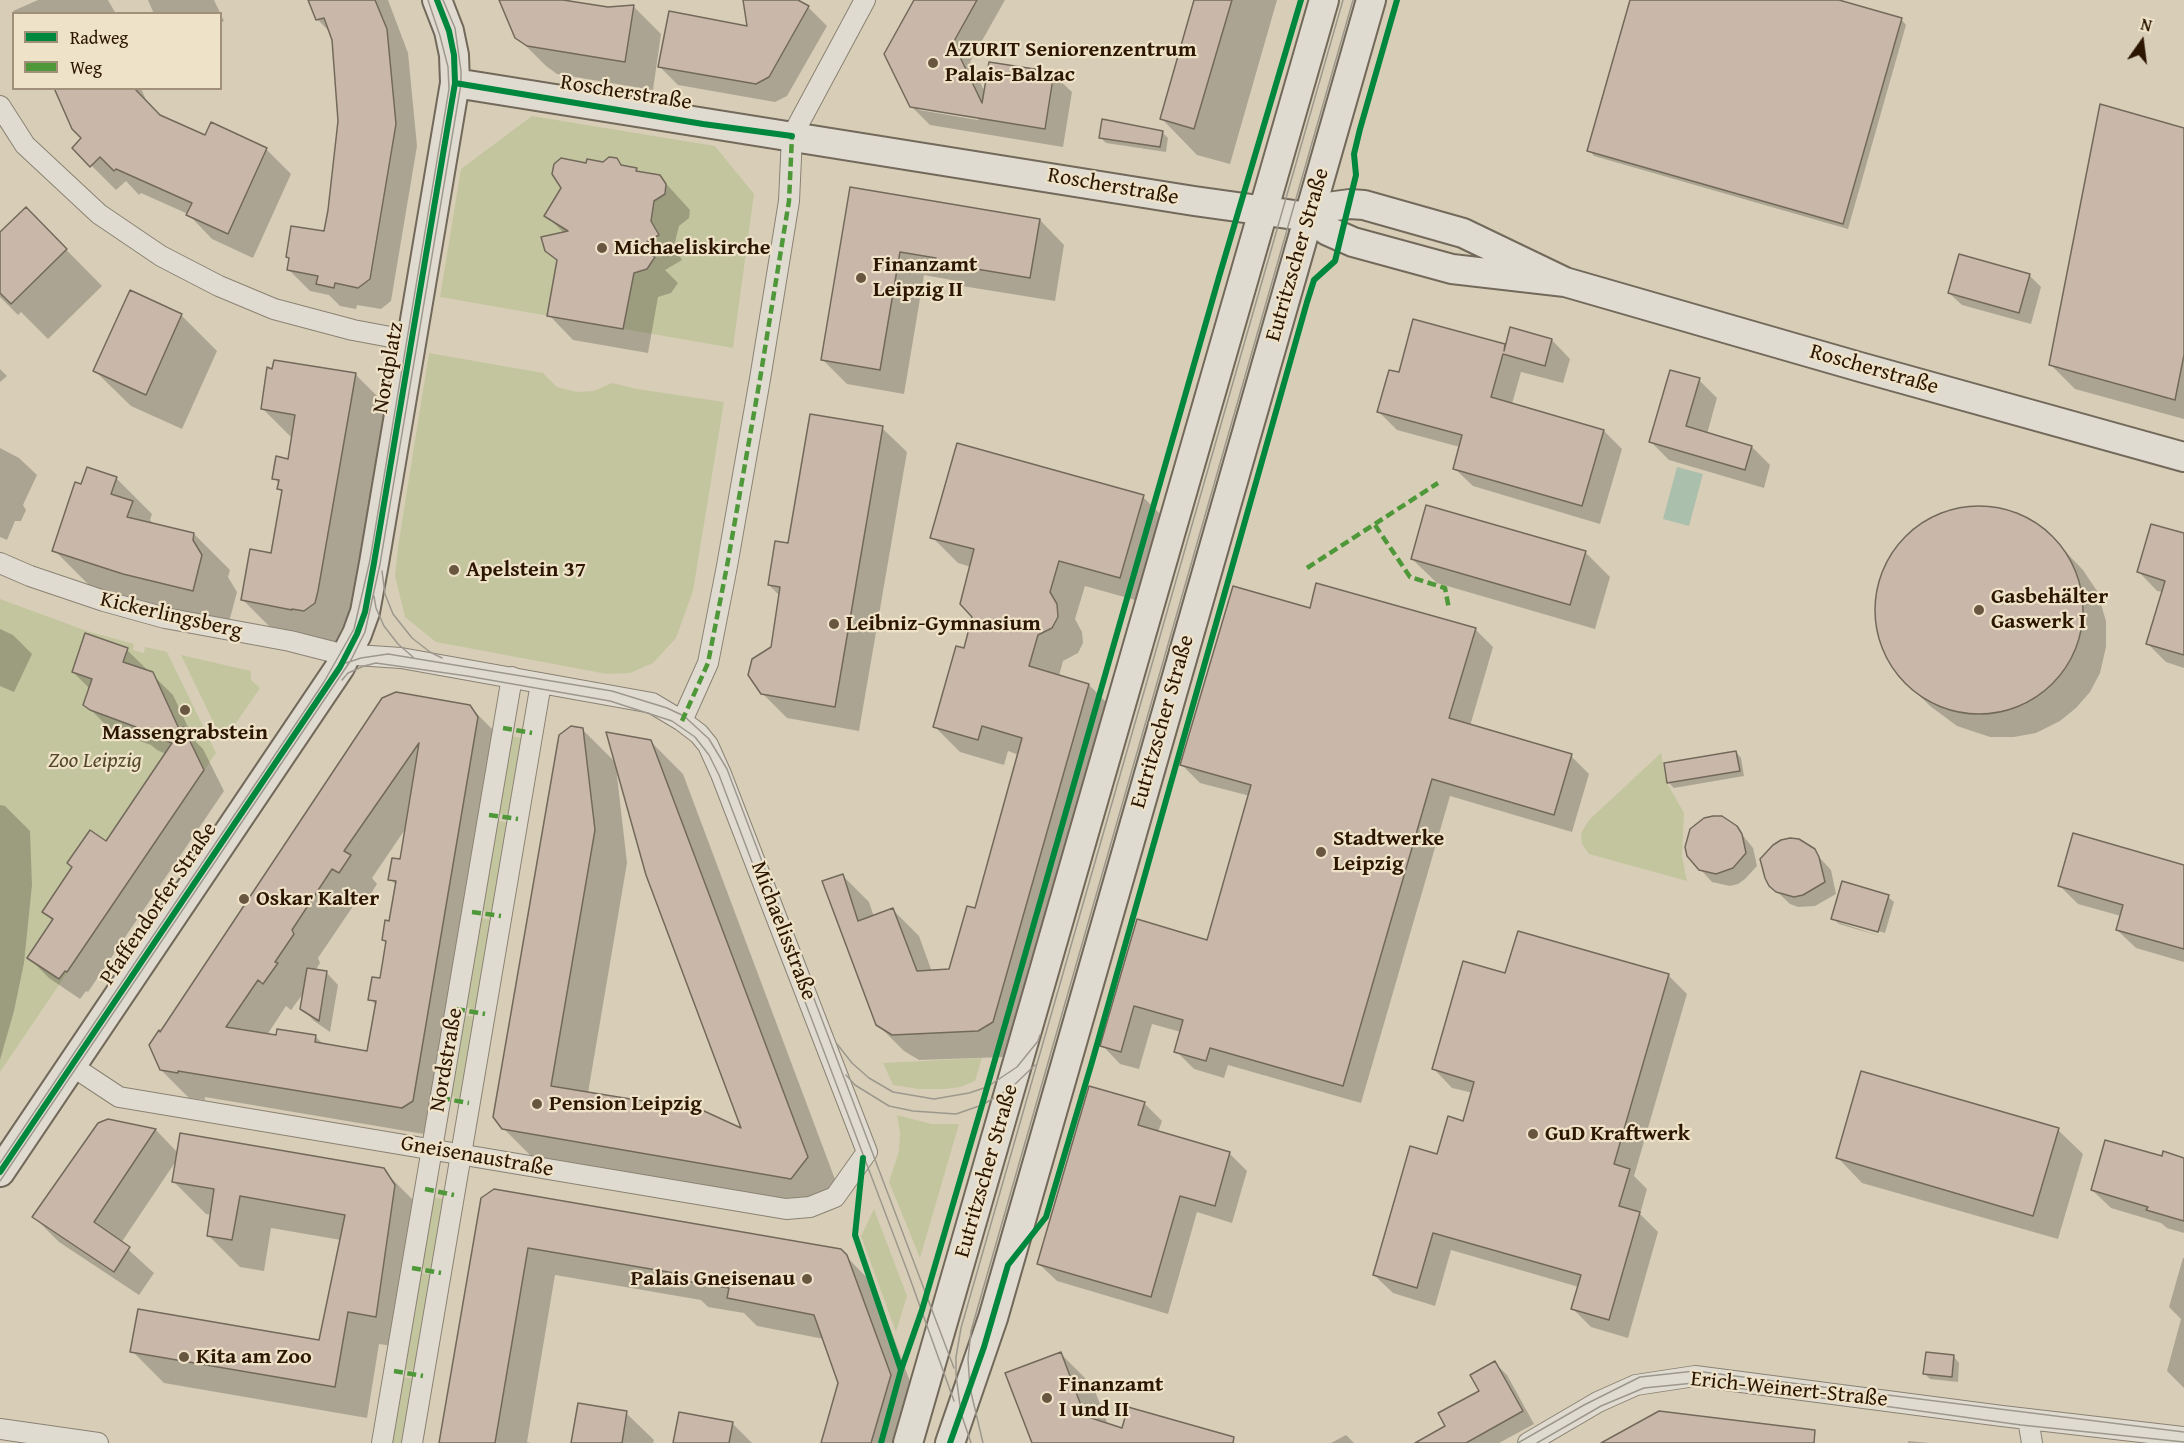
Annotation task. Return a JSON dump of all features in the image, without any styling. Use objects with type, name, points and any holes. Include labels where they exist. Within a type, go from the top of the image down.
[{"type":"main road","name":"Nordplatz","points":[[347,655],[365,612],[455,83],[454,54],[449,31],[437,0]]},
{"type":"main road","name":"Eutritzscher Straße","points":[[908,1443],[1324,0]]},
{"type":"main road","name":"Eutritzscher Straße","points":[[950,1443],[996,1308],[1371,0]]},
{"type":"main road","name":"Roscherstraße","points":[[455,83],[1200,202],[1309,217],[1328,231],[1353,242],[1452,269],[1565,282],[2184,457]]},
{"type":"main road","name":"Roscherstraße","points":[[1309,217],[1335,206],[1350,204],[1364,206],[1463,233],[1565,282]]},
{"type":"main road","name":"Pfaffendorfer Straße","points":[[0,1172],[347,655]]},
{"type":"street","points":[[347,655],[401,658],[652,703],[682,721],[708,663],[760,380],[789,194],[792,136],[865,0]]},
{"type":"street","points":[[0,106],[25,145],[99,214],[161,256],[219,286],[274,309],[353,330],[412,341]]},
{"type":"street","name":"Kickerlingsberg","points":[[0,563],[104,602],[165,618],[290,641],[347,655]]},
{"type":"street","name":"Nordstraße","points":[[382,1443],[512,677]]},
{"type":"street","name":"Nordstraße","points":[[412,1443],[541,683]]},
{"type":"street","name":"Michaelisstraße","points":[[682,721],[699,734],[708,745],[721,774],[867,1152]]},
{"type":"street","name":"Gneisenaustraße","points":[[72,1066],[119,1097],[786,1209],[810,1207],[835,1197],[867,1152]]},
{"type":"street","name":"Erich-Weinert-Straße","points":[[1528,1443],[1598,1402],[1641,1383],[1695,1376],[2182,1438]]},
{"type":"street","points":[[2028,1419],[2032,1443]]},
{"type":"street","points":[[6,1434],[98,1443]]},
{"type":"green space","points":[[532,116],[715,146],[754,194],[733,348],[440,297],[461,169]]},
{"type":"green space","points":[[429,353],[543,373],[557,387],[577,392],[594,391],[612,383],[724,402],[693,591],[676,638],[653,663],[630,673],[607,674],[436,642],[405,617],[395,576]]},
{"type":"green space","name":"Zoo Leipzig","points":[[0,599],[87,631],[134,644],[133,650],[144,653],[145,647],[167,652],[216,753],[0,1072]]},
{"type":"green space","points":[[181,655],[251,671],[251,680],[260,688],[223,742]]},
{"type":"green space","points":[[508,736],[523,738],[510,815],[495,813]]},
{"type":"green space","points":[[1661,753],[1667,783],[1684,813],[1682,856],[1687,881],[1589,854],[1582,844],[1581,833],[1589,820]]},
{"type":"green space","points":[[494,820],[509,823],[494,912],[479,910]]},
{"type":"green space","points":[[477,917],[492,920],[478,1010],[463,1007]]},
{"type":"green space","points":[[461,1015],[476,1017],[464,1099],[449,1096]]},
{"type":"green space","points":[[982,1058],[975,1081],[960,1087],[945,1089],[918,1089],[893,1085],[883,1063]]},
{"type":"green space","points":[[897,1115],[932,1124],[959,1124],[920,1258],[889,1182],[899,1151],[900,1133]]},
{"type":"green space","points":[[430,1197],[445,1199],[433,1270],[418,1267]]},
{"type":"green space","points":[[874,1209],[907,1296],[896,1332],[861,1236]]},
{"type":"green space","points":[[418,1272],[432,1275],[416,1371],[402,1369]]},
{"type":"green space","points":[[400,1377],[415,1379],[404,1443],[389,1443]]},
{"type":"shaded area","points":[[1677,467],[1703,474],[1689,526],[1663,519]]},
{"type":"building","points":[[308,0],[375,0],[387,29],[396,124],[370,279],[358,288],[335,283],[334,288],[316,284],[318,276],[287,270],[289,258],[286,257],[291,226],[324,231],[338,121],[332,40],[324,18],[316,20]]},
{"type":"building","points":[[499,0],[563,0],[608,7],[634,5],[625,62],[527,46],[515,38]]},
{"type":"building","points":[[743,0],[798,0],[809,6],[769,77],[756,84],[658,67],[669,11],[747,26]]},
{"type":"building","name":"AZURIT Seniorenzentrum Palais-Balzac","points":[[914,0],[977,0],[953,43],[954,46],[949,55],[960,57],[982,103],[989,62],[1054,72],[1045,129],[910,107],[884,54]]},
{"type":"building","points":[[1194,0],[1232,0],[1194,129],[1160,119]]},
{"type":"building","points":[[1630,0],[1839,0],[1902,18],[1843,224],[1587,151]]},
{"type":"building","points":[[55,90],[136,90],[160,115],[205,135],[211,122],[267,148],[228,234],[186,215],[192,203],[116,169],[114,171],[100,157],[90,167],[72,148],[81,138],[72,129]]},
{"type":"building","points":[[2100,104],[2184,128],[2184,355],[2175,400],[2049,365]]},
{"type":"building","points":[[1102,119],[1163,131],[1160,147],[1099,138]]},
{"type":"building","name":"Michaeliskirche","points":[[609,157],[617,158],[621,165],[637,168],[636,171],[660,175],[666,184],[665,194],[654,201],[651,221],[659,235],[638,247],[655,257],[647,269],[634,273],[623,329],[547,316],[557,260],[545,251],[541,237],[568,231],[544,216],[561,188],[552,174],[554,164],[561,158],[586,163],[587,159],[603,162]]},
{"type":"building","name":"Finanzamt Leipzig II","points":[[850,187],[1040,219],[1030,278],[935,262],[936,258],[900,252],[880,370],[821,360]]},
{"type":"building","points":[[26,207],[67,249],[11,304],[0,293],[0,232]]},
{"type":"building","points":[[1959,254],[2030,274],[2019,313],[1948,293]]},
{"type":"building","points":[[130,290],[182,314],[146,395],[93,371]]},
{"type":"building","points":[[1413,319],[1505,344],[1504,351],[1510,327],[1552,339],[1545,366],[1503,354],[1491,397],[1604,430],[1582,506],[1453,469],[1462,435],[1377,412],[1389,370],[1399,372]]},
{"type":"building","points":[[274,360],[356,373],[318,591],[315,603],[304,611],[241,600],[250,549],[271,553],[282,490],[277,489],[279,480],[272,479],[276,456],[288,459],[295,415],[261,409],[267,367],[272,369]]},
{"type":"building","points":[[1670,370],[1700,378],[1686,426],[1752,446],[1745,470],[1649,442]]},
{"type":"building","points":[[810,414],[883,426],[835,707],[761,694],[748,675],[752,659],[771,647],[780,587],[768,585],[775,541],[788,543]]},
{"type":"building","points":[[957,443],[1144,495],[1120,578],[1059,561],[1050,592],[1057,604],[1058,617],[1052,628],[1038,635],[1029,666],[1089,684],[993,1022],[978,1031],[892,1035],[876,1025],[822,881],[843,874],[858,921],[893,908],[917,971],[949,969],[967,906],[975,908],[1022,738],[982,726],[978,740],[933,727],[956,646],[964,648],[972,617],[960,604],[974,549],[930,538]]},
{"type":"building","points":[[87,467],[117,477],[111,494],[133,501],[127,517],[194,533],[193,540],[202,555],[193,591],[123,574],[52,551],[75,482],[81,484]]},
{"type":"building","points":[[1426,505],[1586,551],[1570,605],[1411,559]]},
{"type":"building","name":"Gasbehälter Gaswerk I","points":[[1979,506],[1999,508],[2019,514],[2045,530],[2059,544],[2075,570],[2081,590],[2083,610],[2081,630],[2075,650],[2059,676],[2045,690],[2019,706],[1999,712],[1979,714],[1959,712],[1939,706],[1913,690],[1899,676],[1883,650],[1877,630],[1875,610],[1877,590],[1883,570],[1899,544],[1913,530],[1939,514],[1959,508]]},
{"type":"building","points":[[2151,524],[2184,533],[2184,655],[2146,644],[2165,581],[2137,572]]},
{"type":"building","name":"Stadtwerke Leipzig","points":[[1316,583],[1476,628],[1449,718],[1572,754],[1554,815],[1432,779],[1343,1086],[1210,1048],[1206,1061],[1174,1052],[1183,1020],[1134,1006],[1121,1052],[1100,1046],[1137,919],[1207,940],[1251,785],[1180,765],[1233,586],[1310,608]]},
{"type":"building","points":[[85,633],[128,648],[123,662],[153,672],[180,731],[183,727],[204,770],[67,972],[65,971],[59,979],[27,958],[53,919],[42,912],[72,867],[67,863],[90,830],[106,841],[172,743],[135,730],[136,727],[90,710],[83,705],[92,679],[72,672]]},
{"type":"building","points":[[396,692],[470,705],[478,717],[413,1101],[402,1108],[178,1071],[178,1073],[160,1070],[149,1045],[159,1030],[160,1032],[382,698]],"holes":[[[419,743],[400,859],[392,858],[388,880],[396,881],[389,921],[385,920],[382,940],[386,941],[380,978],[372,977],[368,1000],[376,1001],[367,1051],[315,1042],[316,1035],[277,1029],[276,1035],[226,1027],[258,980],[263,984],[278,963],[275,962],[294,934],[292,930],[332,869],[339,873],[351,855],[344,851]]]},
{"type":"building","points":[[571,726],[583,728],[595,830],[551,1086],[704,1111],[741,1128],[646,875],[606,732],[651,740],[808,1157],[791,1179],[502,1129],[493,1117],[559,735]]},
{"type":"building","points":[[1736,751],[1740,771],[1667,783],[1664,763]]},
{"type":"building","points":[[1722,816],[1737,826],[1742,834],[1746,853],[1733,868],[1716,874],[1699,870],[1687,856],[1685,847],[1690,829],[1704,818]]},
{"type":"building","points":[[2073,833],[2184,865],[2184,949],[2116,930],[2123,905],[2058,886]]},
{"type":"building","points":[[1790,838],[1799,839],[1815,849],[1825,882],[1803,895],[1794,897],[1776,892],[1769,886],[1760,859],[1773,845]]},
{"type":"building","points":[[1842,881],[1889,895],[1878,932],[1831,919]]},
{"type":"building","name":"GuD Kraftwerk","points":[[1518,931],[1669,974],[1614,1164],[1630,1169],[1619,1206],[1640,1212],[1609,1320],[1571,1309],[1581,1275],[1433,1233],[1417,1288],[1373,1275],[1410,1146],[1437,1154],[1448,1116],[1463,1121],[1474,1082],[1432,1069],[1463,961],[1505,973]]},
{"type":"building","points":[[307,968],[327,971],[319,1021],[300,1009]]},
{"type":"building","points":[[1861,1071],[2059,1128],[2033,1216],[1836,1158]]},
{"type":"building","points":[[1089,1086],[1145,1102],[1138,1125],[1230,1152],[1215,1206],[1180,1196],[1151,1297],[1037,1264]]},
{"type":"building","points":[[108,1119],[156,1129],[94,1222],[130,1247],[114,1272],[32,1217],[98,1123]]},
{"type":"building","points":[[180,1133],[384,1168],[395,1185],[376,1317],[348,1312],[335,1387],[130,1352],[138,1309],[319,1340],[345,1215],[240,1196],[232,1240],[207,1236],[214,1189],[172,1182]]},
{"type":"building","points":[[2105,1140],[2162,1156],[2163,1151],[2184,1158],[2184,1221],[2146,1210],[2148,1207],[2091,1190]]},
{"type":"building","points":[[494,1189],[841,1249],[847,1255],[891,1375],[871,1443],[821,1443],[838,1383],[814,1315],[727,1298],[729,1288],[679,1280],[680,1274],[528,1248],[495,1443],[439,1443],[481,1198]]},
{"type":"building","name":"Finanzamt I und II","points":[[1061,1352],[1085,1416],[1122,1428],[1128,1407],[1234,1437],[1233,1443],[1032,1443],[1005,1373]]},
{"type":"building","points":[[1926,1352],[1954,1355],[1952,1377],[1923,1374]]},
{"type":"building","points":[[1495,1361],[1523,1411],[1466,1443],[1415,1443],[1445,1426],[1438,1413],[1479,1391],[1470,1375]]},
{"type":"building","points":[[578,1403],[627,1411],[622,1443],[571,1443]]},
{"type":"building","points":[[1659,1411],[1815,1430],[1814,1443],[1601,1443]]},
{"type":"building","points":[[679,1412],[733,1422],[729,1443],[673,1443]]},
{"type":"tram line","points":[[0,1163],[324,682],[354,629],[370,560],[449,89],[448,67],[428,0]]},
{"type":"tram line","points":[[0,1181],[351,660],[365,632],[380,564],[461,84],[455,28],[443,0]]},
{"type":"tram line","points":[[971,1443],[961,1413],[956,1375],[956,1357],[961,1328],[1343,0]]},
{"type":"tram line","points":[[983,1443],[970,1388],[968,1359],[971,1331],[1353,0]]},
{"type":"tram line","points":[[382,571],[385,594],[393,614],[412,638],[442,658]]},
{"type":"tram line","points":[[374,596],[376,608],[384,626],[398,644],[413,657]]},
{"type":"tram line","points":[[346,663],[388,654],[612,691],[667,708],[684,716],[709,739],[727,769],[954,1368]]},
{"type":"tram line","points":[[342,680],[348,673],[376,663],[467,676],[610,701],[672,721],[695,737],[709,755],[719,775],[908,1273],[954,1401]]},
{"type":"tram line","points":[[837,1044],[852,1063],[869,1078],[893,1092],[934,1099],[969,1093],[987,1087],[1017,1067],[1038,1041],[1040,1035]]},
{"type":"tram line","points":[[846,1075],[855,1085],[889,1106],[913,1111],[956,1114],[982,1105],[1011,1088],[1035,1065]]},
{"type":"tram line","points":[[1518,1443],[1584,1405],[1640,1377],[1695,1371],[2184,1432]]},
{"type":"tram line","points":[[1537,1443],[1601,1406],[1644,1388],[1694,1383],[2021,1425],[2184,1442]]},
{"type":"marked path","points":[[682,721],[708,663],[727,566],[789,201],[792,136]]},
{"type":"marked path","points":[[1307,568],[1438,483]]},
{"type":"marked path","points":[[1375,525],[1410,577],[1445,588],[1449,609]]},
{"type":"marked path","points":[[503,728],[532,733]]},
{"type":"marked path","points":[[489,815],[518,819]]},
{"type":"marked path","points":[[472,912],[501,916]]},
{"type":"marked path","points":[[456,1009],[485,1014]]},
{"type":"marked path","points":[[441,1098],[469,1103]]},
{"type":"marked path","points":[[425,1189],[454,1195]]},
{"type":"marked path","points":[[412,1268],[441,1273]]},
{"type":"marked path","points":[[394,1371],[423,1376]]},
{"type":"cycle path","points":[[0,1172],[340,667],[357,634],[365,612],[374,563],[455,83],[454,55],[449,31],[437,0]]},
{"type":"cycle path","points":[[901,1370],[922,1310],[982,1105],[1219,277],[1301,0]]},
{"type":"cycle path","points":[[950,1443],[984,1347],[1008,1265],[1046,1217],[1307,302],[1314,280],[1335,261],[1356,175],[1354,154],[1397,0]]},
{"type":"cycle path","points":[[455,83],[703,124],[792,136]]},
{"type":"cycle path","points":[[863,1158],[855,1235],[901,1370],[881,1443]]},
{"type":"place","name":"AZURIT Seniorenzentrum Palais-Balzac","points":[[933,63]]},
{"type":"place","name":"Michaeliskirche","points":[[602,248]]},
{"type":"place","name":"Finanzamt Leipzig II","points":[[861,278]]},
{"type":"place","name":"Apelstein 37","points":[[454,570]]},
{"type":"place","name":"Gasbehälter Gaswerk I","points":[[1979,610]]},
{"type":"place","name":"Leibniz-Gymnasium","points":[[834,624]]},
{"type":"place","name":"Massengrabstein","points":[[185,710]]},
{"type":"place","name":"Stadtwerke Leipzig","points":[[1321,852]]},
{"type":"place","name":"Oskar Kalter","points":[[244,899]]},
{"type":"place","name":"Pension Leipzig","points":[[537,1104]]},
{"type":"place","name":"GuD Kraftwerk","points":[[1533,1134]]},
{"type":"place","name":"Palais Gneisenau","points":[[807,1279]]},
{"type":"place","name":"Kita am Zoo","points":[[184,1357]]},
{"type":"place","name":"Finanzamt I und II","points":[[1047,1398]]}]
